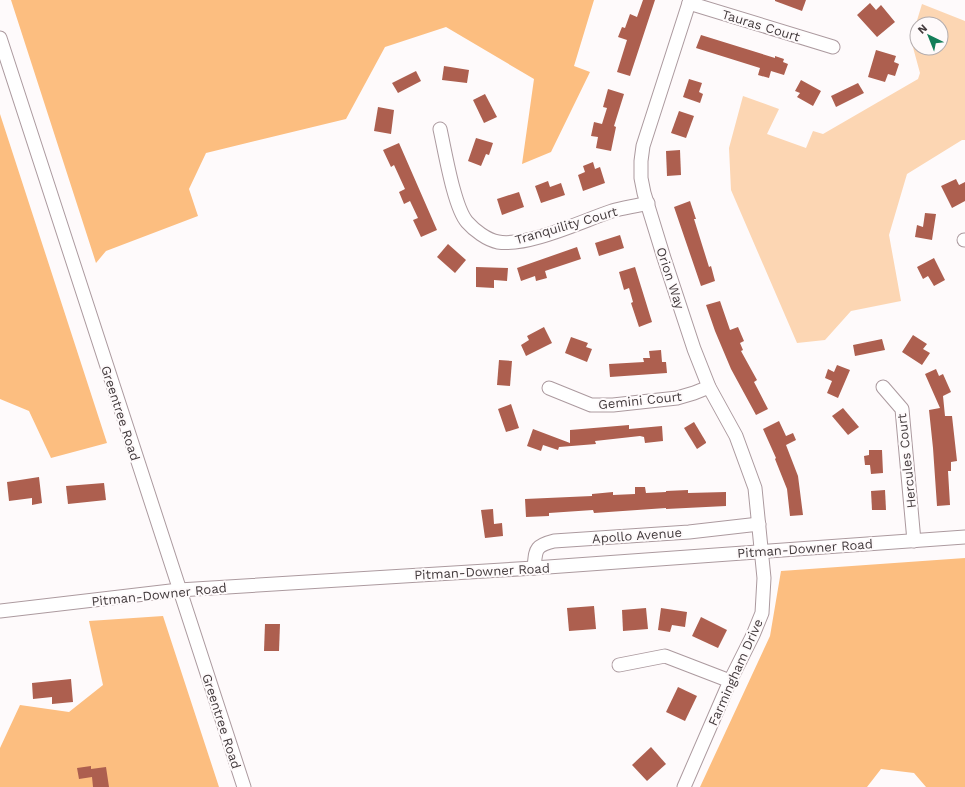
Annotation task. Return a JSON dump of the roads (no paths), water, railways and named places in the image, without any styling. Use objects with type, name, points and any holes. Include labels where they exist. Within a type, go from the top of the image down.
[{"type":"street","name":"Tauras Court","points":[[689,2],[833,47]]},
{"type":"street","name":"Orion Way","points":[[689,2],[643,146],[641,178],[664,258],[694,349],[708,387],[736,436],[755,488],[762,551]]},
{"type":"street","name":"Greentree Road","points":[[0,38],[244,787]]},
{"type":"street","name":"Tranquility Court","points":[[440,129],[457,201],[466,222],[481,234],[497,242],[512,242],[527,239],[556,231],[614,211],[648,204]]},
{"type":"street","name":"Gemini Court","points":[[549,388],[591,405],[613,405],[677,398],[708,387]]},
{"type":"street","name":"Hercules Court","points":[[883,387],[902,410],[914,541]]},
{"type":"street","name":"Apollo Avenue","points":[[534,568],[536,550],[542,544],[690,532],[759,524]]},
{"type":"street","name":"Pitman-Downer Road","points":[[0,611],[179,590],[534,568],[965,537]]},
{"type":"street","name":"Farmingham Drive","points":[[684,787],[730,681],[753,635],[762,613],[764,578],[762,551]]},
{"type":"street","points":[[619,665],[665,656],[730,681]]}]
